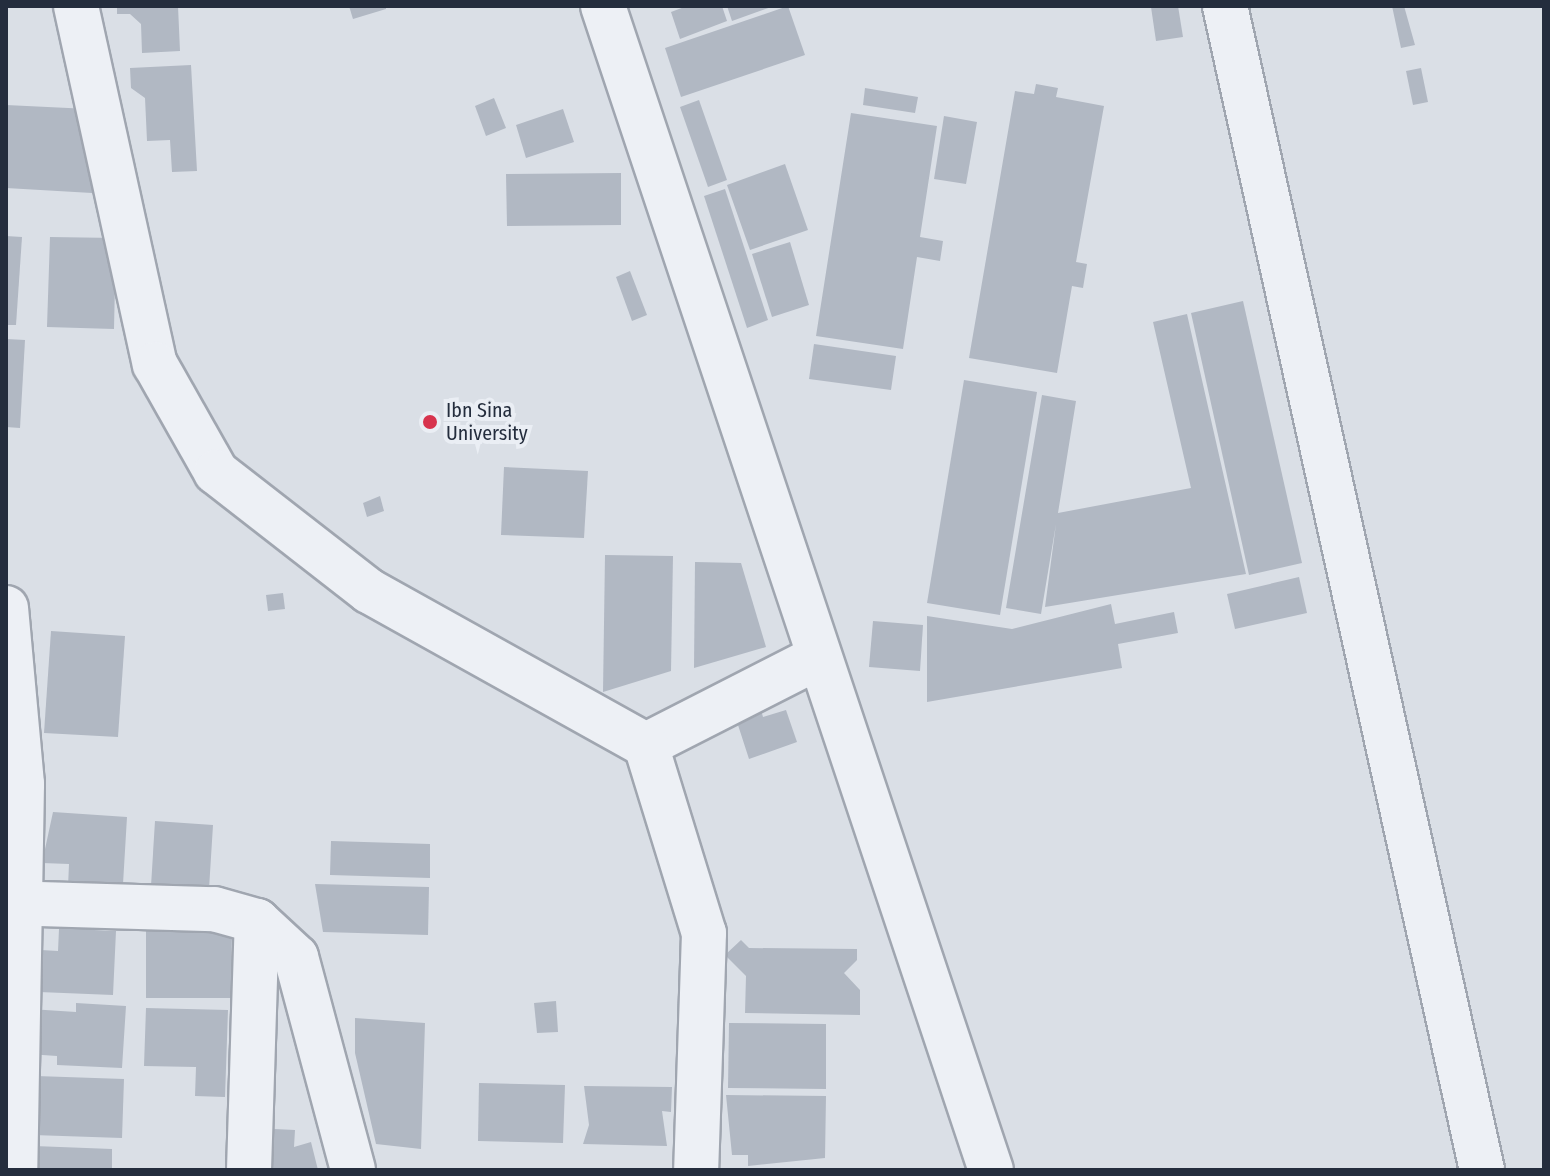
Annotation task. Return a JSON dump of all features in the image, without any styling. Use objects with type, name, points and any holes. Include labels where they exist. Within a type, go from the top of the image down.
[{"type":"street","points":[[76,6],[155,364],[216,472],[369,591],[646,745],[704,933],[696,1170]]},
{"type":"street","points":[[603,6],[991,1170]]},
{"type":"street","points":[[1225,6],[1482,1170]]},
{"type":"street","points":[[6,608],[22,784],[14,903],[11,1036],[15,1170]]},
{"type":"street","points":[[646,745],[819,657]]},
{"type":"street","points":[[14,903],[214,909],[257,921],[296,957],[353,1170]]},
{"type":"street","points":[[249,1170],[257,921]]},
{"type":"building","points":[[117,6],[178,6],[180,51],[142,53],[141,24],[130,14],[117,14]]},
{"type":"building","points":[[349,6],[386,6],[386,9],[353,19]]},
{"type":"building","points":[[687,6],[722,6],[727,21],[680,39],[671,12]]},
{"type":"building","points":[[727,6],[774,6],[732,21]]},
{"type":"building","points":[[788,6],[805,55],[681,97],[665,48]]},
{"type":"building","points":[[1178,6],[1183,37],[1156,41],[1151,7]]},
{"type":"building","points":[[1392,6],[1404,6],[1415,45],[1401,48]]},
{"type":"building","points":[[191,65],[197,171],[172,172],[170,140],[147,141],[145,98],[131,88],[130,68]]},
{"type":"building","points":[[1421,68],[1428,102],[1413,105],[1406,71]]},
{"type":"building","points":[[1036,84],[1058,88],[1056,97],[1104,106],[1076,262],[1087,264],[1083,288],[1072,286],[1057,373],[969,358],[1015,91],[1034,94]]},
{"type":"building","points":[[865,88],[918,97],[915,113],[863,105]]},
{"type":"building","points":[[494,98],[506,128],[486,136],[475,106]]},
{"type":"building","points":[[699,100],[727,180],[708,187],[680,107]]},
{"type":"building","points":[[6,105],[89,109],[96,142],[92,193],[6,188]]},
{"type":"building","points":[[563,109],[574,142],[526,158],[516,125]]},
{"type":"building","points":[[851,113],[937,126],[920,237],[943,241],[940,261],[917,257],[903,349],[816,336]]},
{"type":"building","points":[[944,116],[977,122],[966,184],[934,179]]},
{"type":"building","points":[[785,164],[808,230],[750,250],[727,185]]},
{"type":"building","points":[[621,173],[621,225],[507,226],[506,174]]},
{"type":"building","points":[[725,189],[768,320],[747,328],[704,196]]},
{"type":"building","points":[[6,236],[22,237],[16,325],[6,325]]},
{"type":"building","points":[[50,237],[116,238],[114,329],[47,327]]},
{"type":"building","points":[[790,242],[809,305],[772,317],[752,254]]},
{"type":"building","points":[[630,271],[647,315],[632,321],[616,277]]},
{"type":"building","points":[[1243,301],[1302,563],[1249,575],[1191,313]]},
{"type":"building","points":[[1187,314],[1246,574],[1045,607],[1056,524],[1041,614],[1006,608],[1042,395],[1076,401],[1058,513],[1191,488],[1153,322]]},
{"type":"building","points":[[6,339],[25,340],[20,428],[6,427]]},
{"type":"building","points":[[814,344],[896,356],[891,390],[809,379]]},
{"type":"building","points":[[964,380],[1037,392],[1000,615],[927,603]]},
{"type":"building","points":[[504,467],[588,471],[584,538],[501,535]]},
{"type":"building","points":[[380,496],[384,511],[367,517],[363,503]]},
{"type":"building","points":[[605,555],[673,556],[671,671],[603,692]]},
{"type":"building","points":[[695,562],[741,563],[766,647],[694,668]]},
{"type":"building","points":[[1299,577],[1307,613],[1235,629],[1227,594]]},
{"type":"building","points":[[283,593],[285,609],[268,611],[266,595]]},
{"type":"building","points":[[1111,604],[1115,624],[1174,612],[1178,633],[1118,644],[1122,668],[927,702],[927,616],[1012,629]]},
{"type":"building","points":[[873,621],[923,625],[920,671],[869,667]]},
{"type":"building","points":[[51,631],[125,636],[118,737],[44,733]]},
{"type":"building","points":[[761,710],[763,717],[786,710],[797,742],[749,759],[738,725]]},
{"type":"building","points":[[53,812],[127,817],[123,884],[68,887],[69,864],[42,863]]},
{"type":"building","points":[[155,821],[213,825],[209,889],[151,886]]},
{"type":"building","points":[[331,841],[430,844],[430,878],[330,875]]},
{"type":"building","points":[[315,884],[429,887],[428,935],[323,932]]},
{"type":"building","points":[[80,920],[94,921],[94,930],[116,931],[113,995],[39,992],[41,950],[58,951],[59,929],[80,929]]},
{"type":"building","points":[[146,930],[232,931],[231,998],[146,998]]},
{"type":"building","points":[[741,940],[749,948],[857,949],[857,960],[844,973],[860,990],[860,1015],[745,1013],[746,976],[725,955]]},
{"type":"building","points":[[556,1001],[558,1032],[537,1033],[534,1003]]},
{"type":"building","points":[[76,1003],[126,1006],[122,1068],[57,1065],[57,1056],[28,1054],[30,1009],[76,1012]]},
{"type":"building","points":[[146,1008],[228,1010],[225,1097],[195,1096],[196,1067],[144,1066]]},
{"type":"building","points":[[355,1018],[425,1023],[421,1149],[376,1144],[355,1053]]},
{"type":"building","points":[[729,1023],[826,1024],[826,1089],[728,1088]]},
{"type":"building","points":[[36,1076],[124,1079],[122,1138],[33,1135]]},
{"type":"building","points":[[479,1083],[565,1085],[563,1143],[478,1141]]},
{"type":"building","points":[[584,1086],[672,1087],[671,1112],[662,1111],[667,1146],[583,1144],[589,1125]]},
{"type":"building","points":[[726,1095],[826,1096],[825,1158],[748,1166],[748,1155],[732,1155]]},
{"type":"building","points":[[274,1129],[295,1130],[294,1147],[311,1142],[318,1170],[268,1170]]},
{"type":"building","points":[[34,1146],[112,1149],[112,1170],[33,1170]]},
{"type":"place","name":"Ibn Sina University","points":[[430,422]]}]
